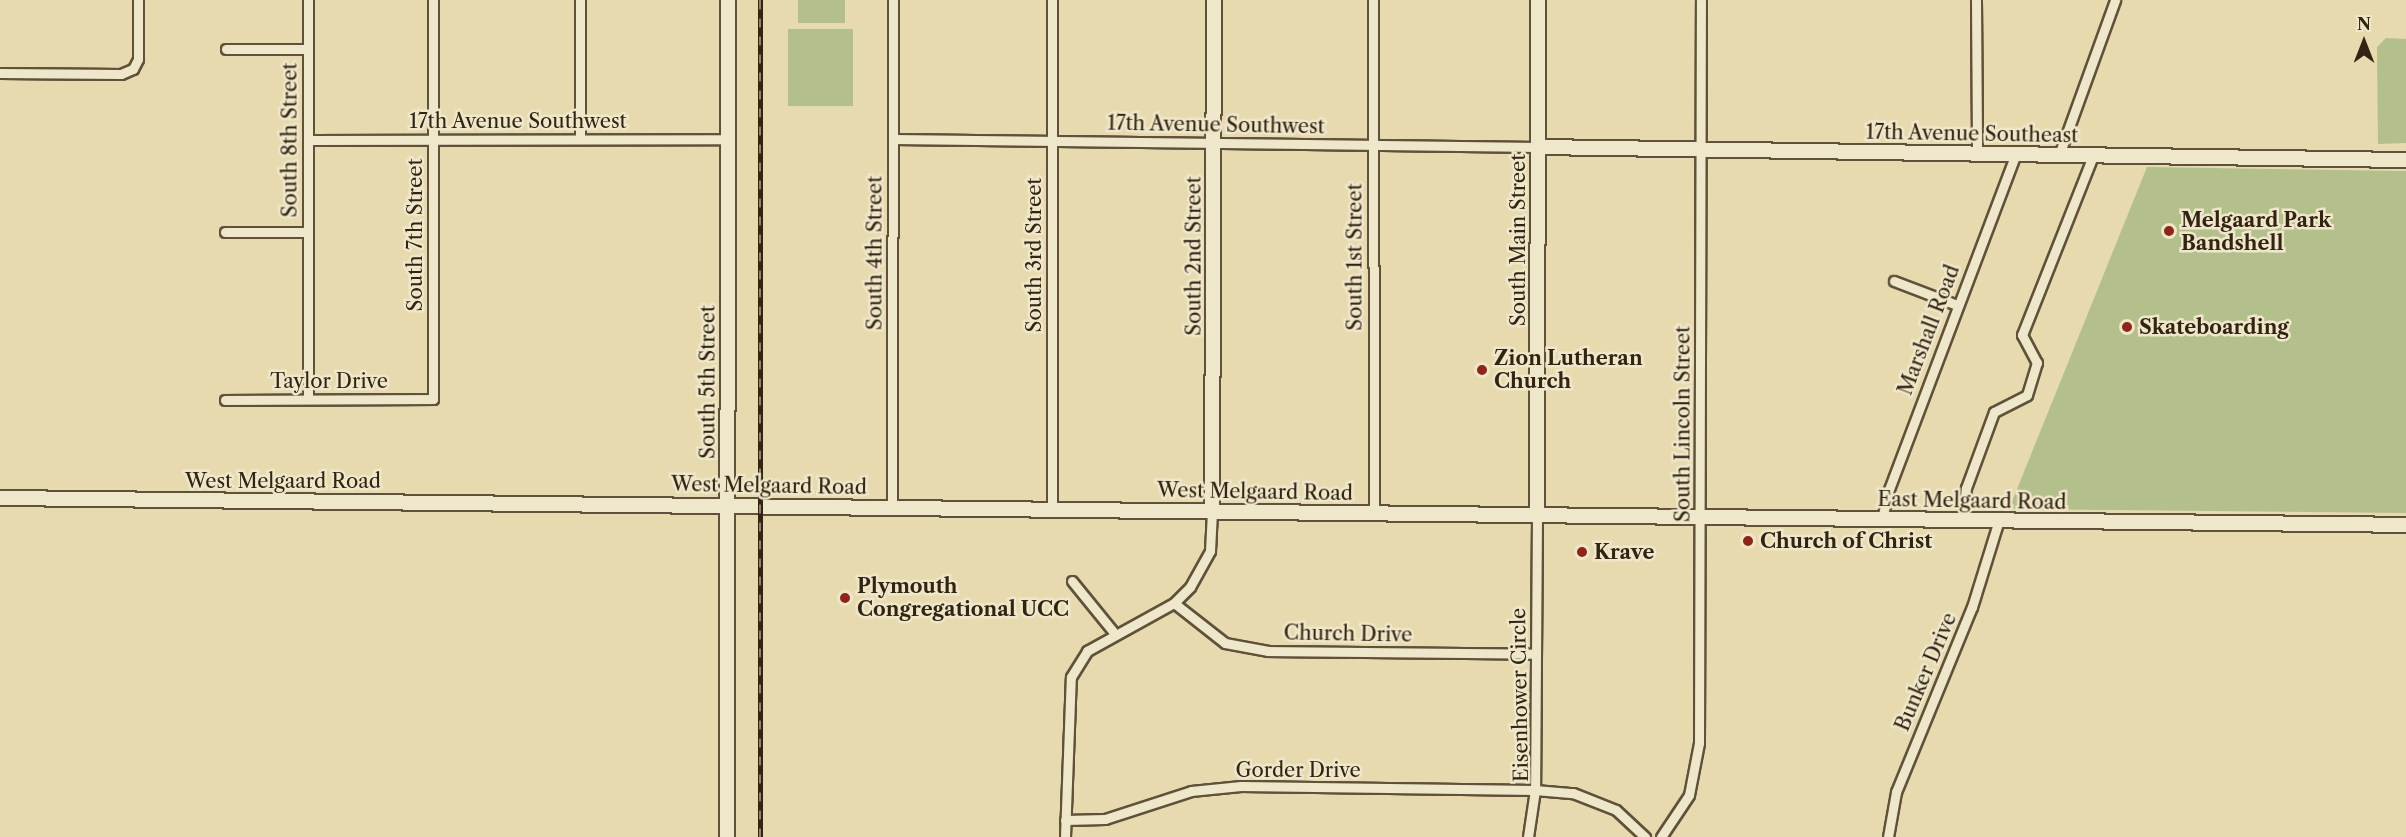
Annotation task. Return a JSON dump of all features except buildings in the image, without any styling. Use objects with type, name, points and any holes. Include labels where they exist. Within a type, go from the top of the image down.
[{"type":"main road","name":"South 5th Street","points":[[727,837],[728,0]]},
{"type":"main road","name":"South 2nd Street","points":[[1212,511],[1214,0]]},
{"type":"main road","name":"South Main Street","points":[[1537,516],[1538,0]]},
{"type":"main road","name":"17th Avenue Southeast","points":[[1538,147],[2406,160]]},
{"type":"main road","name":"West Melgaard Road","points":[[0,498],[1537,516]]},
{"type":"main road","name":"East Melgaard Road","points":[[1537,516],[2406,525]]},
{"type":"street","points":[[0,74],[121,74],[133,69],[138,59],[138,0]]},
{"type":"street","name":"South 8th Street","points":[[308,0],[308,399]]},
{"type":"street","name":"South 7th Street","points":[[433,0],[433,399]]},
{"type":"street","points":[[580,0],[580,139]]},
{"type":"street","name":"South 4th Street","points":[[892,507],[893,0]]},
{"type":"street","name":"South 3rd Street","points":[[1052,0],[1052,509]]},
{"type":"street","name":"South 1st Street","points":[[1373,0],[1374,514]]},
{"type":"street","name":"South Lincoln Street","points":[[1661,837],[1689,795],[1697,771],[1702,517],[1701,0]]},
{"type":"street","points":[[1976,0],[1977,154]]},
{"type":"street","points":[[2059,155],[2115,0]]},
{"type":"street","name":"South 8th Street","points":[[226,49],[308,49]]},
{"type":"street","name":"17th Avenue Southwest","points":[[308,140],[728,139]]},
{"type":"street","name":"17th Avenue Southwest","points":[[894,139],[1538,147]]},
{"type":"street","name":"Marshall Road","points":[[1882,519],[1957,305],[2016,154]]},
{"type":"street","points":[[1963,520],[1966,488],[1994,412],[2027,395],[2037,363],[2022,335],[2093,156]]},
{"type":"street","name":"South 8th Street","points":[[225,232],[308,232]]},
{"type":"street","points":[[1894,281],[1957,305]]},
{"type":"street","name":"Taylor Drive","points":[[225,400],[433,399]]},
{"type":"street","points":[[1065,837],[1071,677],[1087,651],[1174,603],[1210,551],[1212,511]]},
{"type":"street","name":"Eisenhower Circle","points":[[1537,516],[1535,790],[1573,793],[1616,810],[1645,837]]},
{"type":"street","name":"Bunker Drive","points":[[1888,837],[1896,792],[1972,607],[1999,520]]},
{"type":"street","points":[[1072,580],[1115,634]]},
{"type":"street","name":"Church Drive","points":[[1174,603],[1225,643],[1268,651],[1536,654]]},
{"type":"street","name":"Gorder Drive","points":[[1065,820],[1105,819],[1191,791],[1241,786],[1535,790]]},
{"type":"street","points":[[1528,837],[1535,790]]},
{"type":"green space","points":[[798,0],[845,0],[845,23],[798,23]]},
{"type":"green space","points":[[788,29],[853,29],[853,106],[788,106]]},
{"type":"green space","points":[[2386,38],[2406,39],[2406,143],[2378,144],[2377,47]]},
{"type":"green space","points":[[2147,167],[2406,171],[2406,513],[2009,509]]},
{"type":"railway","points":[[760,0],[760,837]]},
{"type":"place","name":"Melgaard Park Bandshell","points":[[2169,231]]},
{"type":"place","name":"Skateboarding","points":[[2127,327]]},
{"type":"place","name":"Zion Lutheran Church","points":[[1482,370]]},
{"type":"place","name":"Church of Christ","points":[[1748,541]]},
{"type":"place","name":"Krave","points":[[1582,552]]},
{"type":"place","name":"Plymouth Congregational UCC","points":[[845,598]]}]
